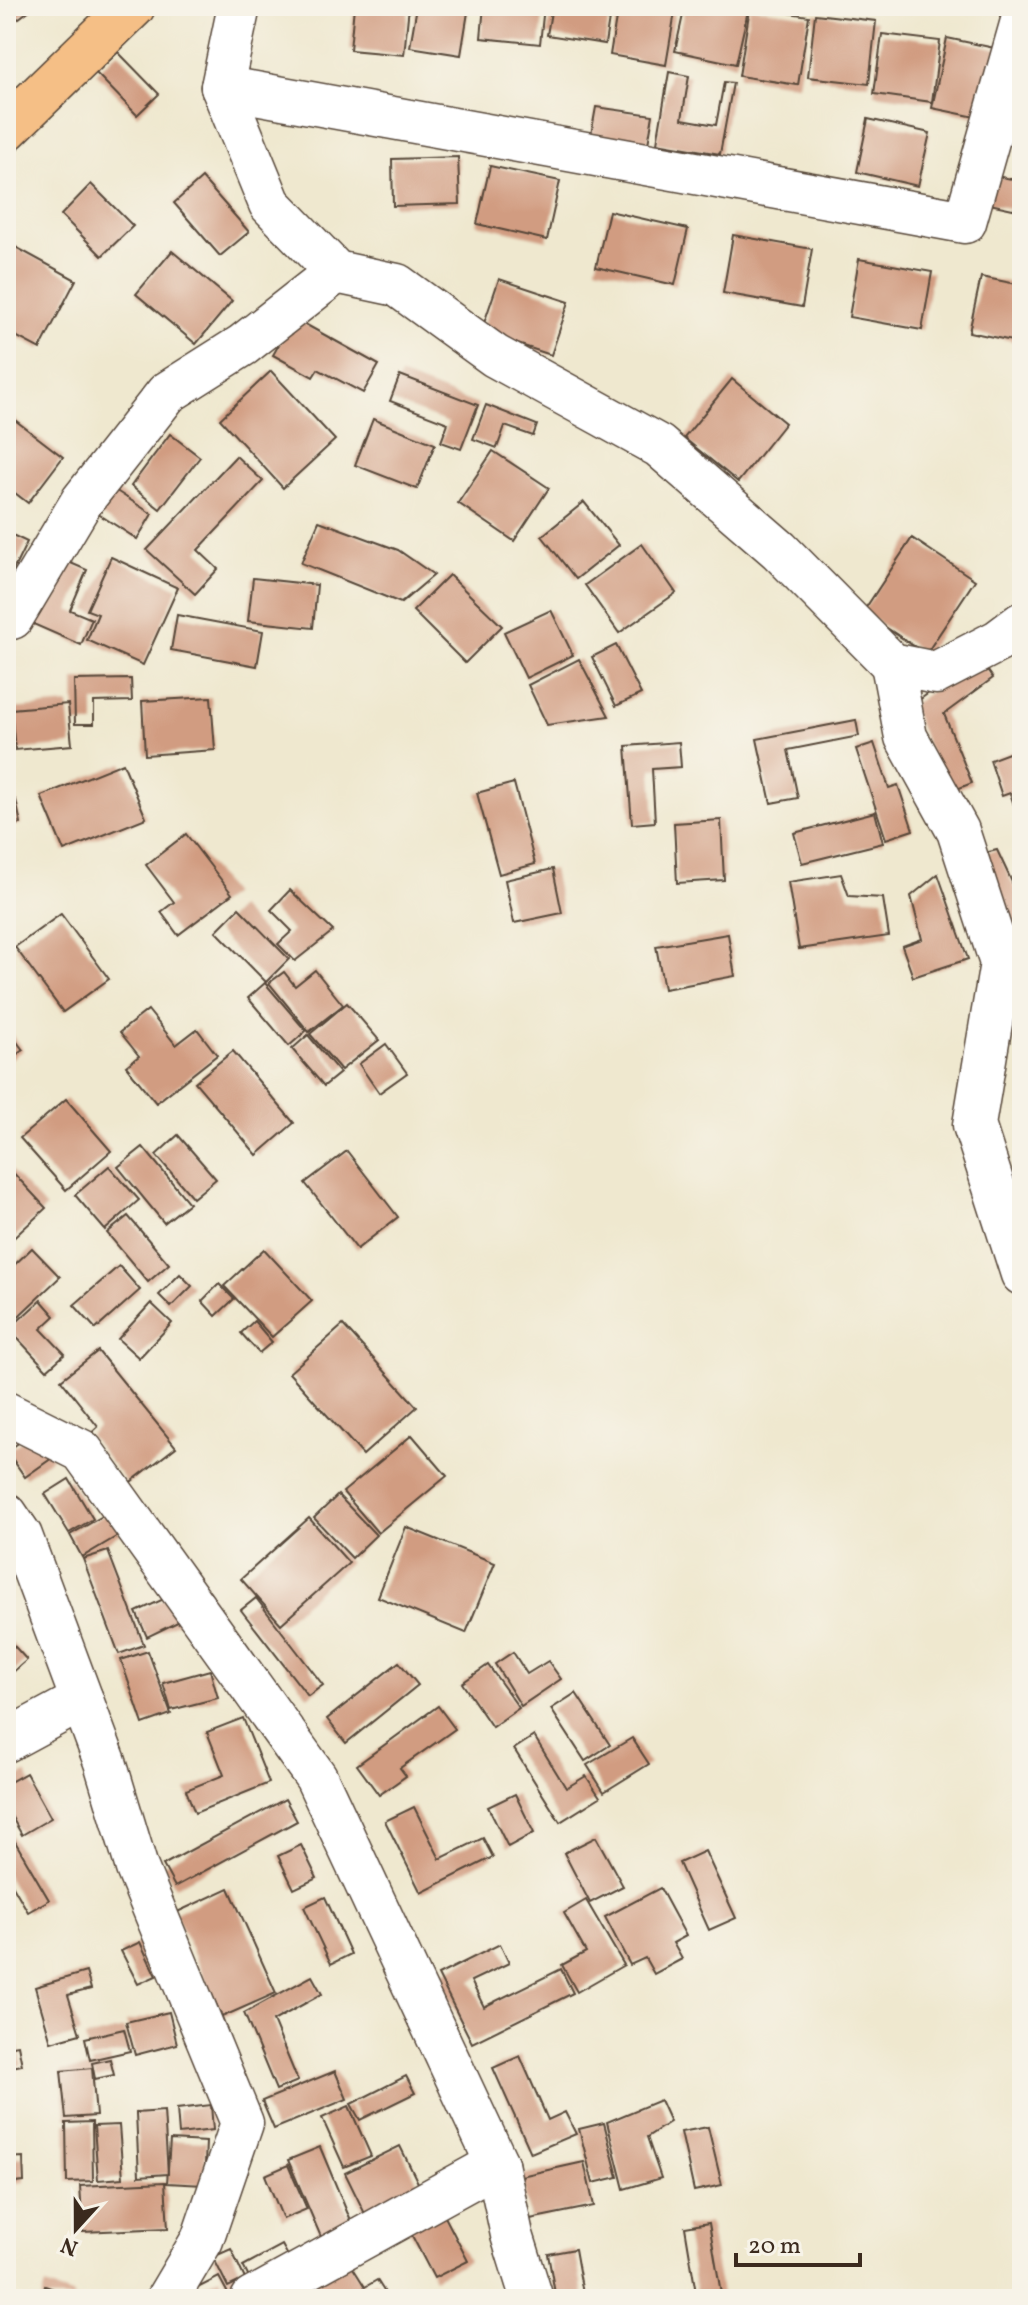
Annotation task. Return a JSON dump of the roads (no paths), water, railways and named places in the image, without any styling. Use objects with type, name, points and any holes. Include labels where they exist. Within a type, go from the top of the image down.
[{"type":"main road","points":[[6,129],[133,6]]},
{"type":"street","points":[[239,6],[222,87],[270,204],[336,272],[397,285],[495,356],[659,446],[779,550],[892,664],[936,673],[998,641],[1022,623]]},
{"type":"street","points":[[222,87],[965,222],[1022,21]]},
{"type":"street","points":[[12,618],[82,501],[167,393],[243,345],[336,272]]},
{"type":"street","points":[[892,664],[906,737],[958,831],[1001,963],[974,1125],[1022,1274]]},
{"type":"street","points":[[6,1413],[82,1451],[316,1777],[497,2164],[512,2235],[532,2299]]},
{"type":"street","points":[[6,1514],[21,1536],[82,1700],[137,1868],[242,2123],[202,2240],[167,2299]]},
{"type":"street","points":[[6,1741],[82,1700]]},
{"type":"street","points":[[252,2299],[497,2164]]}]
